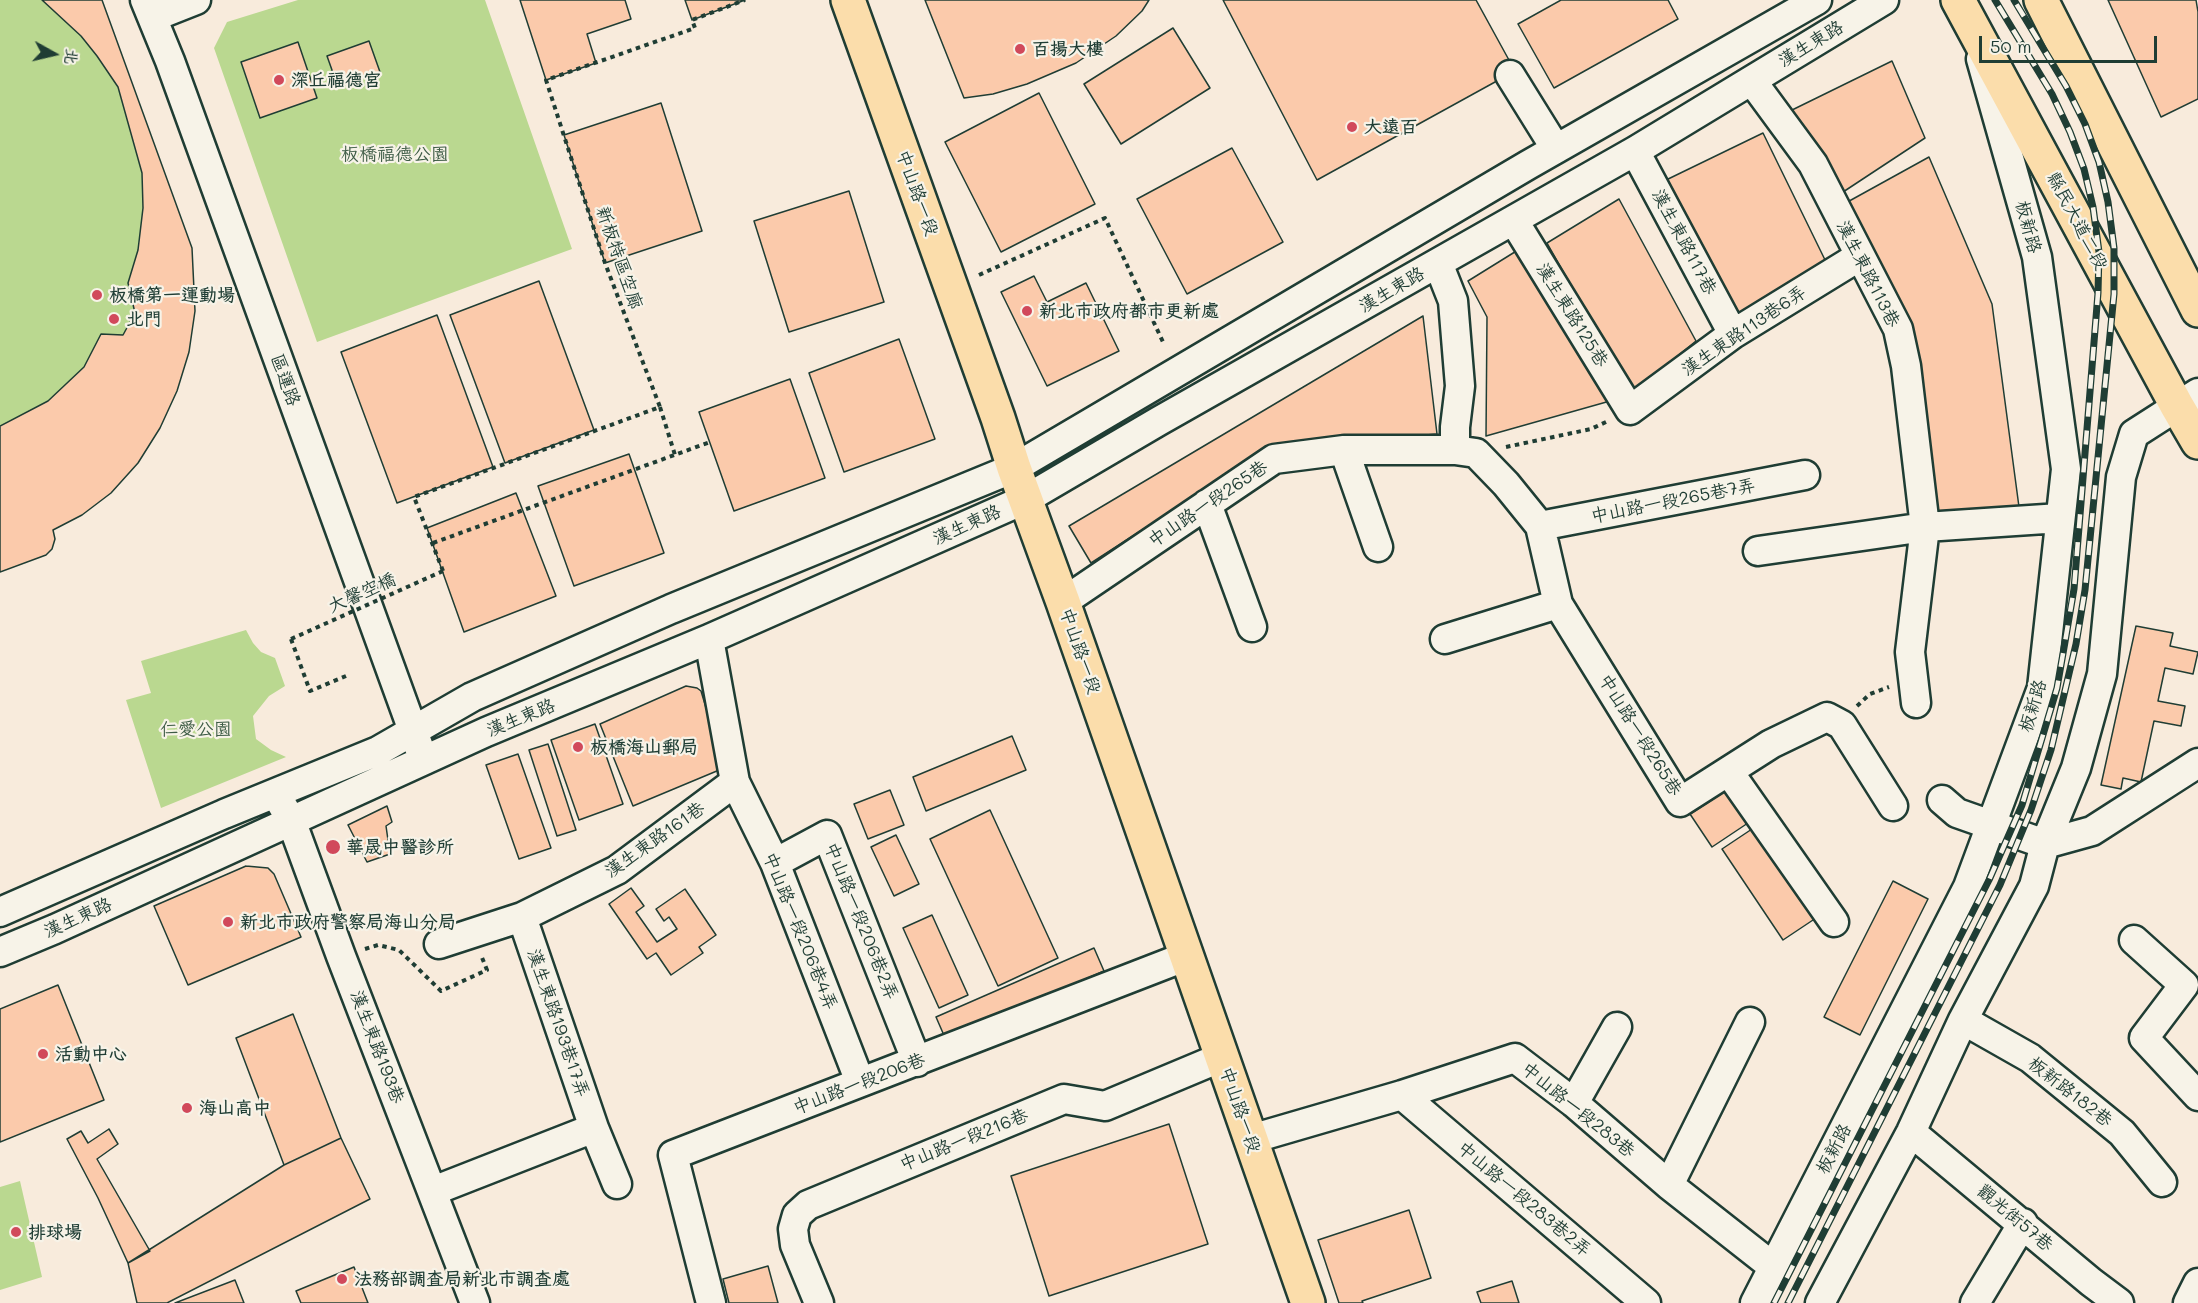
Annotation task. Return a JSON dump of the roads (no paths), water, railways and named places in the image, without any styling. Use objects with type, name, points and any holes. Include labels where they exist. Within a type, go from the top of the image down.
[{"type":"main road","name":"中山路一段","points":[[848,0],[1063,602],[1308,1303]]},
{"type":"main road","points":[[2041,0],[2198,310]]},
{"type":"main road","name":"縣民大道二段","points":[[1965,13],[2187,399],[2198,442]]},
{"type":"street","points":[[149,8],[196,0]]},
{"type":"street","name":"漢生東路","points":[[0,912],[224,814],[378,752],[472,697],[671,609],[1014,468],[1556,149],[1817,0]]},
{"type":"street","name":"漢生東路","points":[[0,952],[56,929],[486,732],[710,639],[1026,499],[1635,151],[1884,0]]},
{"type":"street","name":"區運路","points":[[149,8],[388,659],[412,733],[425,760]]},
{"type":"street","name":"板新路","points":[[1755,1303],[1968,887],[2042,688],[2066,469],[2037,257],[1965,13]]},
{"type":"street","points":[[1510,75],[1556,149]]},
{"type":"street","name":"漢生東路113巷","points":[[1752,81],[1813,164],[1898,329],[1906,366],[1925,527],[1910,652],[1914,692]]},
{"type":"street","name":"漢生東路117巷","points":[[1635,151],[1733,333]]},
{"type":"street","name":"漢生東路125巷","points":[[1514,221],[1630,410]]},
{"type":"street","name":"漢生東路113巷6弄","points":[[1630,410],[1733,333],[1860,256]]},
{"type":"street","points":[[1438,264],[1453,301],[1460,386],[1455,428],[1466,451]]},
{"type":"street","points":[[1820,1303],[1911,1132],[1963,1020],[2034,886],[2045,844],[2076,768],[2102,674],[2121,477],[2134,434],[2187,399]]},
{"type":"street","points":[[1344,450],[1378,547]]},
{"type":"street","name":"中山路一段265巷","points":[[1063,602],[1274,459],[1344,450],[1466,451],[1506,484],[1540,526],[1558,604],[1680,802],[1771,744],[1827,717],[1842,725],[1893,806]]},
{"type":"street","name":"中山路一段265巷7弄","points":[[1540,526],[1805,475]]},
{"type":"street","points":[[1207,504],[1252,627]]},
{"type":"street","points":[[1758,551],[1925,527],[2060,518]]},
{"type":"street","points":[[1445,639],[1558,604]]},
{"type":"street","name":"中山路一段206巷4弄","points":[[710,639],[735,782],[775,863],[860,1082]]},
{"type":"street","points":[[1942,800],[1957,813],[2045,844],[2092,831],[2198,764]]},
{"type":"street","points":[[1729,772],[1834,922]]},
{"type":"street","name":"漢生東路161巷","points":[[439,944],[522,917],[617,870],[735,782]]},
{"type":"street","name":"漢生東路193巷","points":[[276,793],[291,820],[341,956],[476,1303]]},
{"type":"street","name":"中山路一段206巷2弄","points":[[775,863],[827,835],[917,1062]]},
{"type":"street","name":"漢生東路193巷17弄","points":[[522,917],[594,1128],[617,1184]]},
{"type":"street","points":[[2134,940],[2184,985],[2144,1038],[2196,1090]]},
{"type":"street","name":"中山路一段206巷","points":[[711,1303],[673,1155],[1187,956]]},
{"type":"street","name":"板新路182巷","points":[[1963,1020],[2030,1058],[2113,1125],[2162,1182]]},
{"type":"street","points":[[1669,1185],[1750,1022]]},
{"type":"street","points":[[1574,1103],[1617,1027]]},
{"type":"street","name":"中山路一段216巷","points":[[819,1303],[795,1245],[793,1229],[797,1215],[808,1205],[1064,1099],[1105,1106],[1222,1057]]},
{"type":"street","name":"中山路一段283巷","points":[[1251,1139],[1515,1059],[1574,1103],[1669,1185],[1772,1266]]},
{"type":"street","name":"中山路一段283巷2弄","points":[[1402,1095],[1646,1303]]},
{"type":"street","points":[[433,1191],[594,1128]]},
{"type":"street","name":"觀光街57巷","points":[[1911,1132],[2119,1303]]},
{"type":"street","points":[[1975,1303],[2022,1223]]},
{"type":"street","points":[[2188,1303],[2198,1282]]},
{"type":"railway","points":[[1774,1303],[1989,880],[2022,805],[2057,688],[2074,589],[2098,293],[2099,252],[2093,207],[2084,169],[2070,132],[2052,94],[1995,0]]},
{"type":"railway","points":[[1788,1303],[2000,885],[2031,810],[2051,750],[2076,644],[2085,590],[2114,294],[2114,248],[2108,202],[2099,162],[2085,124],[2066,86],[2014,0]]},
{"type":"place","name":"百揚大樓","points":[[1020,49]]},
{"type":"place","name":"深丘福德宮","points":[[279,80]]},
{"type":"place","name":"大遠百","points":[[1352,127]]},
{"type":"place","name":"板橋第一運動場","points":[[97,295]]},
{"type":"place","name":"新北市政府都市更新處","points":[[1027,311]]},
{"type":"place","name":"北門","points":[[114,319]]},
{"type":"place","name":"板橋海山郵局","points":[[578,747]]},
{"type":"place","name":"華晟中醫診所","points":[[333,847]]},
{"type":"place","name":"新北市政府警察局海山分局","points":[[228,922]]},
{"type":"place","name":"活動中心","points":[[43,1054]]},
{"type":"place","name":"海山高中","points":[[187,1108]]},
{"type":"place","name":"排球場","points":[[16,1232]]},
{"type":"place","name":"法務部調查局新北市調查處","points":[[342,1279]]},
{"type":"park label","name":"板橋福德公園","points":[[395,154]]},
{"type":"park label","name":"仁愛公園","points":[[196,729]]}]
